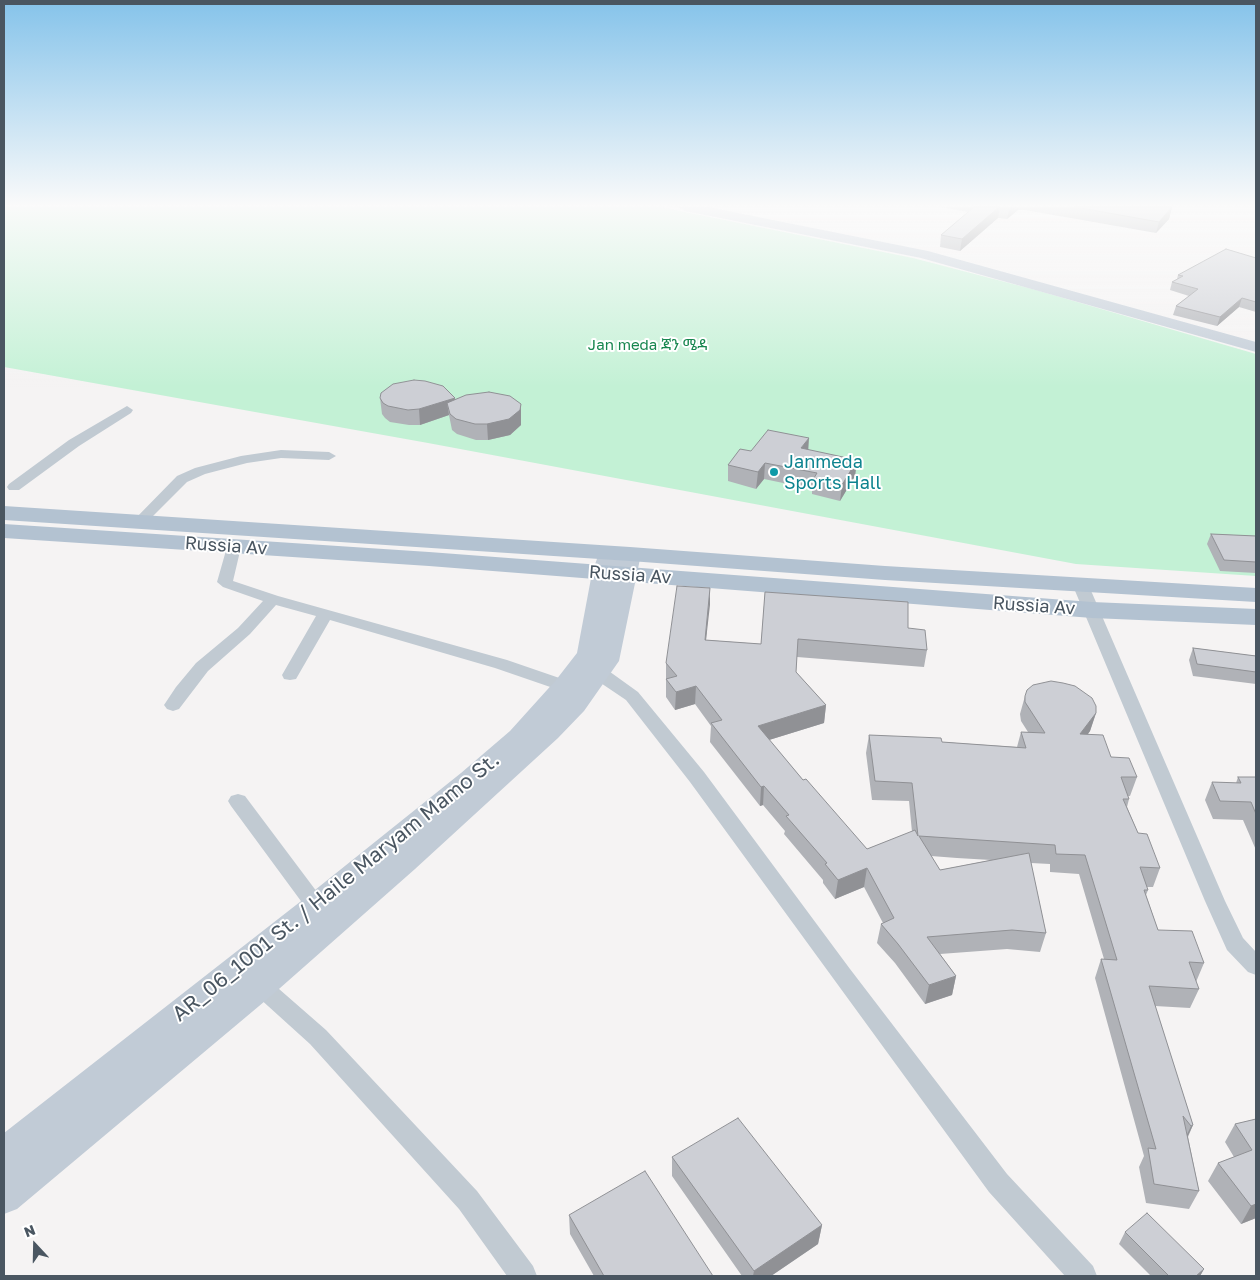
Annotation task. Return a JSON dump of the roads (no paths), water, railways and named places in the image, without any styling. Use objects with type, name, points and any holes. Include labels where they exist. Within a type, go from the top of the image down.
[{"type":"main road","points":[[969,267],[1256,347]]},
{"type":"main road","name":"Russia Av","points":[[4,513],[140,521],[617,564],[1092,610],[1256,617]]},
{"type":"main road","name":"Russia Av","points":[[4,531],[430,559],[617,564],[1256,595]]},
{"type":"main road","points":[[4,1196],[250,976],[549,732],[575,705],[582,674],[607,662],[617,564]]},
{"type":"main road","name":"AR_06_1001 St. / Haile Maryam Mamo St.","points":[[4,1155],[250,976],[316,906],[394,857]]},
{"type":"street","points":[[7,489],[74,443],[127,410]]},
{"type":"street","points":[[140,521],[182,479],[200,470],[246,459],[281,454],[330,456]]},
{"type":"street","points":[[234,547],[225,582],[273,599],[501,664],[582,674],[632,696],[697,777],[998,1183],[1083,1276]]},
{"type":"street","points":[[1081,586],[1235,944],[1256,966]]},
{"type":"street","points":[[173,706],[182,691],[202,667],[244,630],[273,599]]},
{"type":"street","points":[[290,675],[326,613]]},
{"type":"street","points":[[238,801],[316,906]]},
{"type":"street","points":[[250,976],[318,1037],[468,1200],[523,1276]]},
{"type":"place","name":"Janmeda Sports Hall","points":[[774,472]]},
{"type":"park label","name":"Jan meda ጃን ሜዳ","points":[[648,345]]}]
